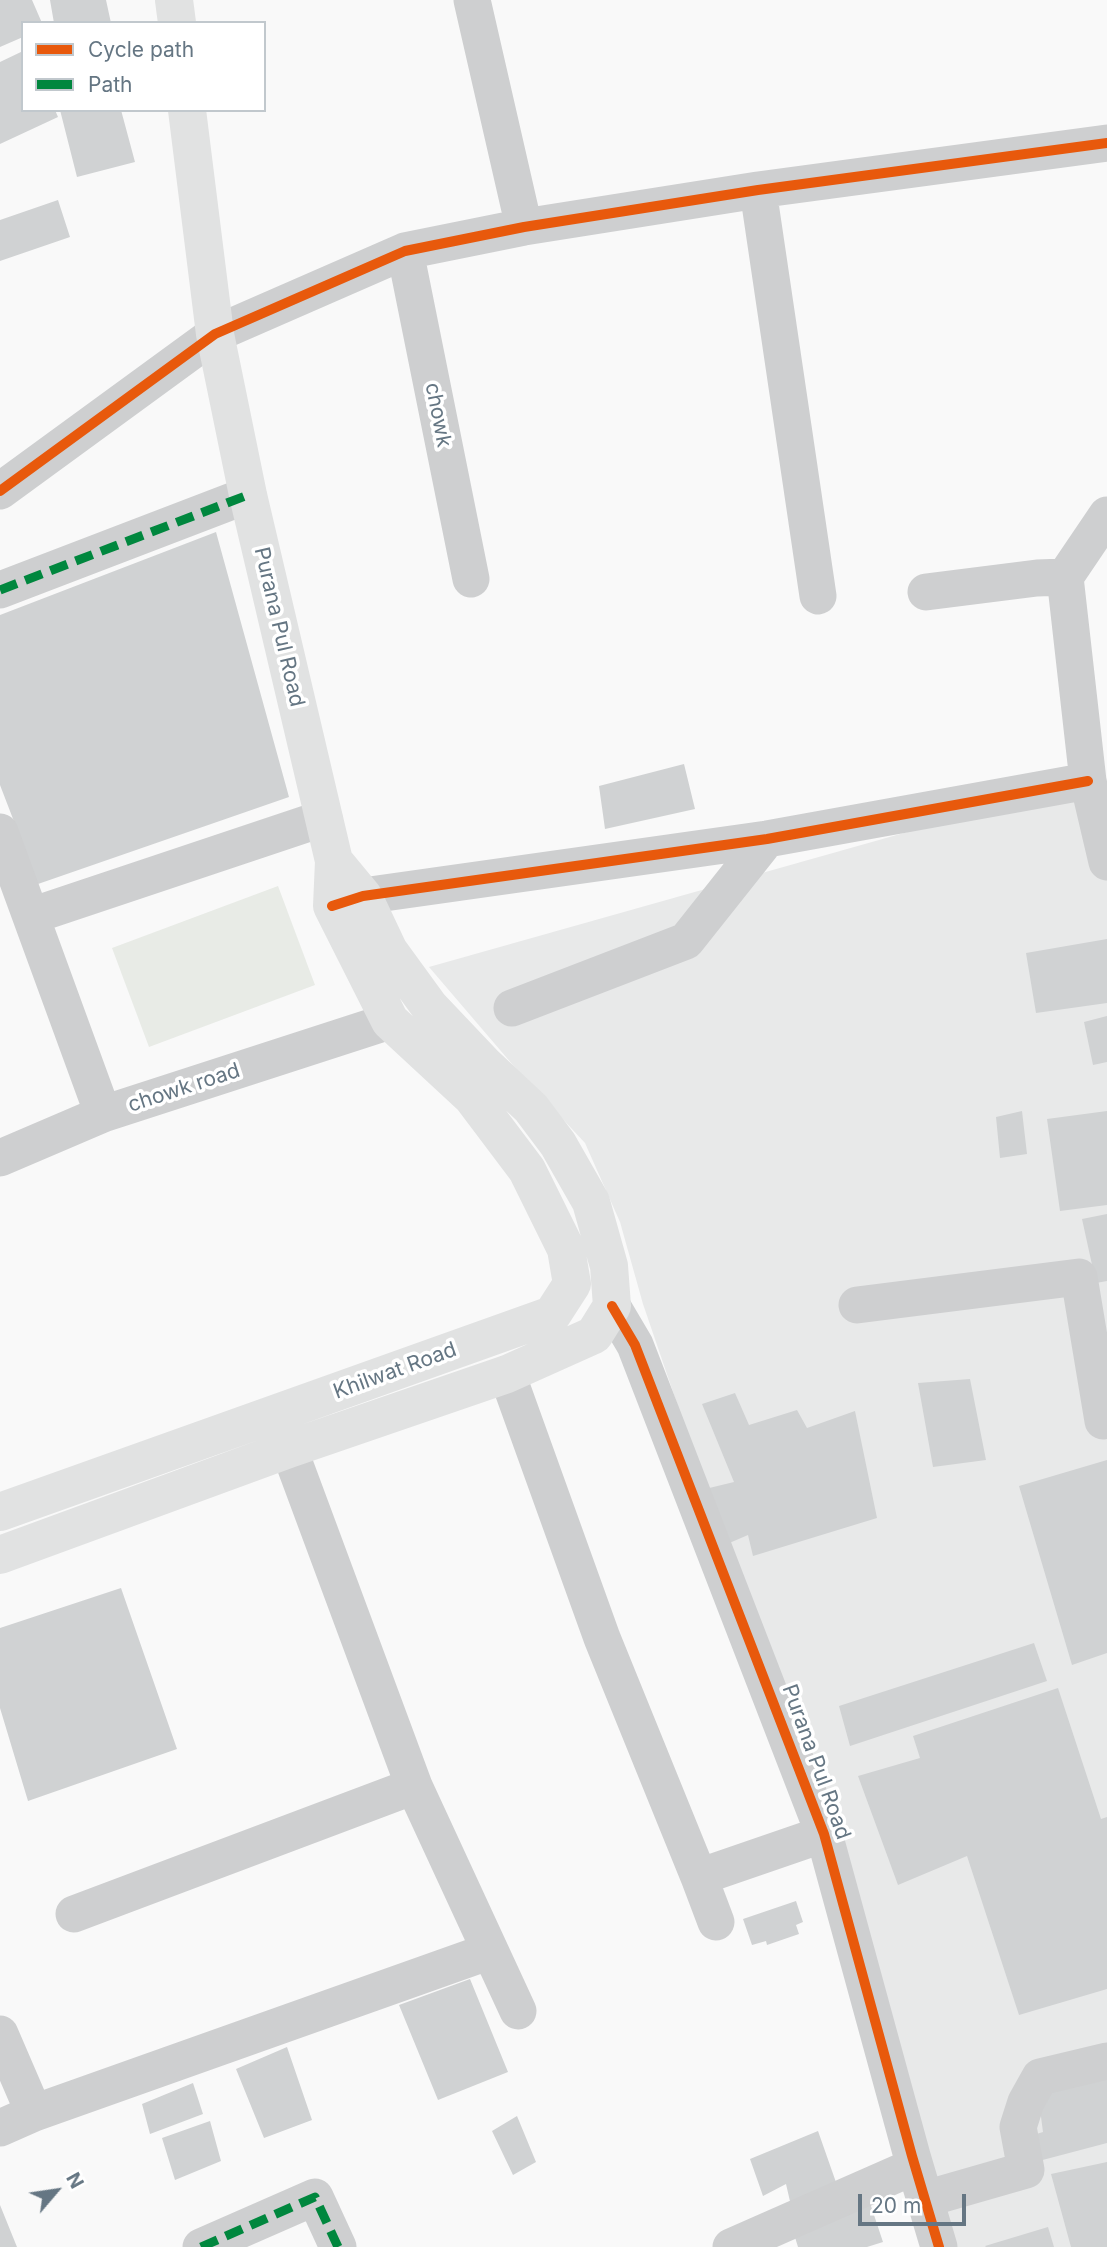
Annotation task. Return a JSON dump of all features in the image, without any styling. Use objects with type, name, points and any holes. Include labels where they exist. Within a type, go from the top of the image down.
[{"type":"main road","points":[[174,0],[177,21]]},
{"type":"main road","name":"Purana Pul Road","points":[[187,112],[215,334],[248,495],[334,861],[390,1021],[472,1097]]},
{"type":"main road","points":[[347,901],[389,951],[429,1006],[484,1064],[531,1108],[558,1143],[590,1202],[609,1266],[612,1306]]},
{"type":"main road","name":"Khilwat Road","points":[[0,1512],[552,1315],[572,1284],[566,1249],[527,1170],[472,1097]]},
{"type":"main road","name":"Khilwat Road","points":[[0,1555],[289,1449],[507,1374],[594,1335],[612,1306]]},
{"type":"street","points":[[472,0],[524,227]]},
{"type":"street","points":[[0,491],[215,334],[405,251],[524,227],[758,190],[1107,143]]},
{"type":"street","points":[[758,190],[818,596]]},
{"type":"street","name":"chowk","points":[[405,251],[471,579]]},
{"type":"street","points":[[0,590],[248,495]]},
{"type":"street","points":[[1107,515],[1065,577],[1088,780],[1107,862]]},
{"type":"street","points":[[926,592],[1065,577]]},
{"type":"street","points":[[347,901],[767,839],[1088,780]]},
{"type":"street","points":[[31,916],[324,818]]},
{"type":"street","name":"chowk road","points":[[0,832],[103,1114],[390,1021]]},
{"type":"street","points":[[512,1008],[686,941],[767,839]]},
{"type":"street","points":[[0,1158],[103,1114]]},
{"type":"street","points":[[857,1305],[1079,1277],[1103,1421],[1107,1420]]},
{"type":"street","name":"Purana Pul Road","points":[[612,1306],[635,1345],[824,1834],[939,2247]]},
{"type":"street","points":[[507,1374],[602,1638],[716,1922]]},
{"type":"street","points":[[289,1449],[414,1786],[518,2011]]},
{"type":"street","points":[[74,1914],[414,1786]]},
{"type":"street","points":[[699,1877],[824,1834]]},
{"type":"street","points":[[0,2128],[34,2113],[490,1951]]},
{"type":"street","points":[[0,2034],[34,2113]]},
{"type":"street","points":[[731,2247],[920,2182],[1026,2171],[1018,2127],[1026,2102],[1040,2077],[1107,2061]]},
{"type":"street","points":[[201,2247],[315,2197],[338,2247]]},
{"type":"shaded area","points":[[1088,781],[1107,862],[1107,2247],[939,2247],[824,1834],[643,1304],[620,1222],[585,1143],[518,1071],[429,967]]},
{"type":"shaded area","points":[[278,886],[315,985],[149,1047],[112,948]]},
{"type":"building","points":[[0,0],[32,0],[41,21],[21,21],[21,38],[0,47]]},
{"type":"building","points":[[50,0],[106,0],[111,21],[54,21]]},
{"type":"building","points":[[21,52],[21,112],[56,112],[58,117],[0,144],[0,62]]},
{"type":"building","points":[[61,112],[122,112],[135,162],[77,177]]},
{"type":"building","points":[[58,200],[70,237],[0,261],[0,220]]},
{"type":"building","points":[[216,532],[289,797],[38,884],[0,785],[0,615]]},
{"type":"building","points":[[684,764],[695,809],[605,829],[599,786]]},
{"type":"building","points":[[1107,939],[1107,1003],[1036,1013],[1026,953]]},
{"type":"building","points":[[1107,1016],[1107,1062],[1093,1065],[1084,1022]]},
{"type":"building","points":[[1022,1111],[1027,1154],[1000,1158],[996,1117]]},
{"type":"building","points":[[1107,1111],[1107,1205],[1060,1211],[1047,1119]]},
{"type":"building","points":[[1107,1214],[1107,1281],[1096,1283],[1082,1219]]},
{"type":"building","points":[[970,1379],[986,1460],[933,1467],[918,1383]]},
{"type":"building","points":[[735,1393],[749,1425],[797,1410],[807,1428],[855,1411],[877,1518],[753,1556],[748,1535],[720,1547],[701,1490],[734,1482],[702,1404]]},
{"type":"building","points":[[1107,1460],[1107,1653],[1072,1665],[1019,1486]]},
{"type":"building","points":[[121,1588],[177,1749],[28,1801],[0,1708],[0,1628]]},
{"type":"building","points":[[1034,1643],[1047,1681],[850,1746],[839,1706]]},
{"type":"building","points":[[1058,1688],[1101,1819],[1107,1817],[1107,1989],[1019,2015],[967,1856],[898,1885],[858,1776],[920,1758],[913,1736]]},
{"type":"building","points":[[796,1901],[803,1922],[796,1925],[799,1934],[767,1945],[766,1941],[752,1945],[743,1919]]},
{"type":"building","points":[[470,1979],[508,2072],[438,2100],[399,2005]]},
{"type":"building","points":[[287,2047],[312,2120],[264,2138],[236,2069]]},
{"type":"building","points":[[1107,2077],[1107,2143],[1035,2162],[1030,2136],[1043,2132],[1038,2094]]},
{"type":"building","points":[[193,2083],[203,2114],[150,2134],[142,2104]]},
{"type":"building","points":[[517,2116],[536,2162],[513,2175],[492,2131]]},
{"type":"building","points":[[210,2121],[221,2161],[175,2180],[162,2138]]},
{"type":"building","points":[[818,2131],[838,2188],[792,2210],[786,2184],[763,2196],[750,2159]]},
{"type":"building","points":[[1107,2162],[1107,2247],[1071,2247],[1051,2174]]},
{"type":"building","points":[[870,2203],[883,2242],[867,2247],[798,2247],[794,2234]]},
{"type":"building","points":[[0,2205],[17,2247],[0,2247]]},
{"type":"building","points":[[1048,2227],[1054,2247],[985,2246]]},
{"type":"marked path","points":[[0,590],[248,495]]},
{"type":"marked path","points":[[201,2247],[315,2197],[338,2247]]},
{"type":"cycle path","points":[[0,491],[215,334],[405,251],[524,227],[758,190],[1107,143]]},
{"type":"cycle path","points":[[332,906],[363,896],[767,839],[1088,781]]},
{"type":"cycle path","points":[[612,1306],[635,1345],[824,1834],[939,2247]]}]
